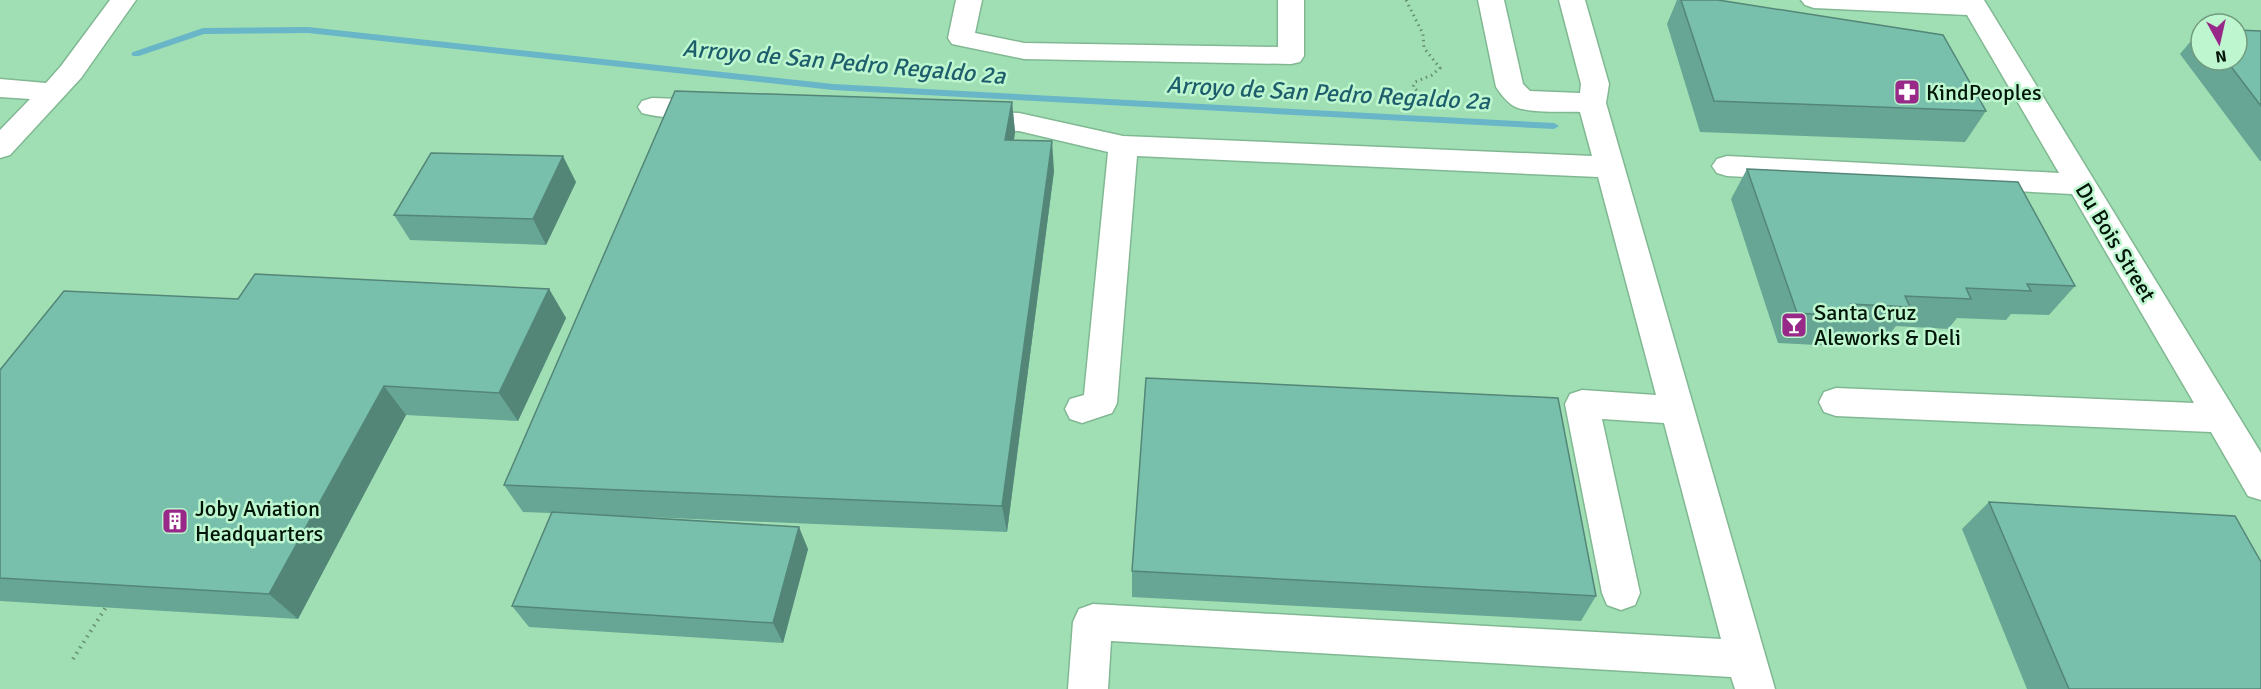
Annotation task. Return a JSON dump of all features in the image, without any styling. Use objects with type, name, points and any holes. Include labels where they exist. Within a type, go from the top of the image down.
[{"type":"street","points":[[0,147],[71,72],[123,0]]},
{"type":"street","points":[[969,0],[961,38],[1024,51],[1291,56],[1291,0]]},
{"type":"street","points":[[1491,0],[1510,87],[1523,100],[1592,104]]},
{"type":"street","points":[[1088,689],[1093,622],[1751,674],[1679,410],[1608,167],[1592,104],[1595,84],[1572,0]]},
{"type":"street","points":[[1814,0],[1973,4]]},
{"type":"street","name":"Du Bois Street","points":[[1973,4],[2261,485]]},
{"type":"street","points":[[0,88],[52,92]]},
{"type":"street","points":[[652,107],[735,110]]},
{"type":"street","points":[[948,119],[1019,122],[1123,146],[1608,167]]},
{"type":"street","points":[[1082,409],[1100,403],[1123,146]]},
{"type":"street","points":[[1727,166],[2081,183]]},
{"type":"street","points":[[1836,402],[2221,418]]},
{"type":"street","points":[[1621,593],[1582,404],[1679,410]]},
{"type":"path","points":[[1406,0],[1423,34],[1424,48],[1440,68],[1432,75],[1415,82],[1413,87],[1426,100],[1440,104],[1456,104],[1463,99]]},
{"type":"path","points":[[73,659],[105,607]]},
{"type":"shaded area","points":[[0,0],[2261,0],[2261,689],[0,689]]},
{"type":"building","points":[[1681,0],[1718,0],[1943,35],[1986,111],[1714,101]]},
{"type":"building","points":[[2249,30],[2261,31],[2261,106],[2235,72],[2249,72]]},
{"type":"building","points":[[675,91],[1012,102],[1005,140],[1052,141],[1002,506],[504,485]]},
{"type":"building","points":[[431,153],[563,156],[533,219],[394,215]]},
{"type":"building","points":[[1747,169],[2018,182],[2075,286],[2027,284],[2031,291],[1966,288],[1971,299],[1905,296],[1910,307],[1851,304],[1856,317],[1797,313]]},
{"type":"building","name":"Joby Aviation Headquarters","points":[[255,274],[549,289],[499,393],[384,386],[269,594],[0,578],[0,370],[64,291],[238,299]]},
{"type":"building","points":[[1146,378],[1558,398],[1596,596],[1132,571]]},
{"type":"building","points":[[1989,502],[2235,516],[2261,562],[2261,689],[2069,689]]},
{"type":"building","points":[[552,512],[799,527],[773,623],[512,606]]},
{"type":"waterway","name":"Arroyo de San Pedro Regaldo 2a","points":[[136,54],[203,31],[308,30],[833,87],[1554,126]]},
{"type":"place","name":"KindPeoples","points":[[1907,92]]},
{"type":"place","name":"Santa Cruz Aleworks & Deli","points":[[1794,325]]},
{"type":"place","name":"Joby Aviation Headquarters","points":[[175,521]]}]
